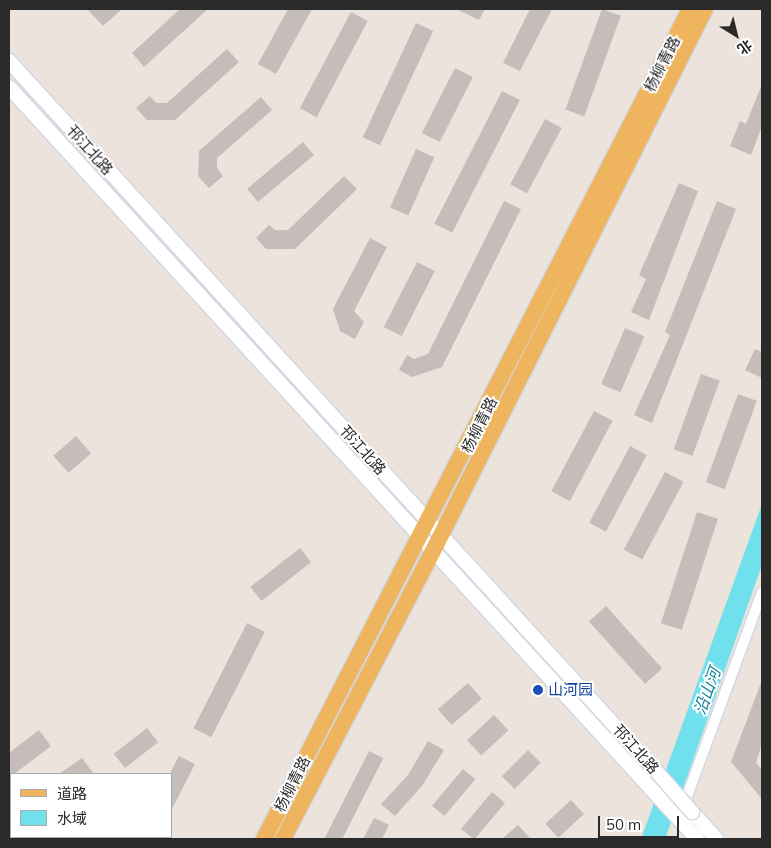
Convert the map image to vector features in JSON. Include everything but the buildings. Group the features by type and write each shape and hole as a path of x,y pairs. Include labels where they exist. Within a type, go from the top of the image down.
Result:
{"main road":[{"name":"杨柳青路","path":"264,839 429,523 690,9"},
{"name":"杨柳青路","path":"283,839 433,551 705,9"},
{"name":"邗江北路","path":"9,61 716,839"},
{"name":"邗江北路","path":"9,86 698,839"}],"street":[{"path":"683,822 762,593"}],"water":[{"name":"沿山河","path":"762,504 762,565 665,839 641,839"}],"place":[{"name":"山河园","path":"538,690"}]}
